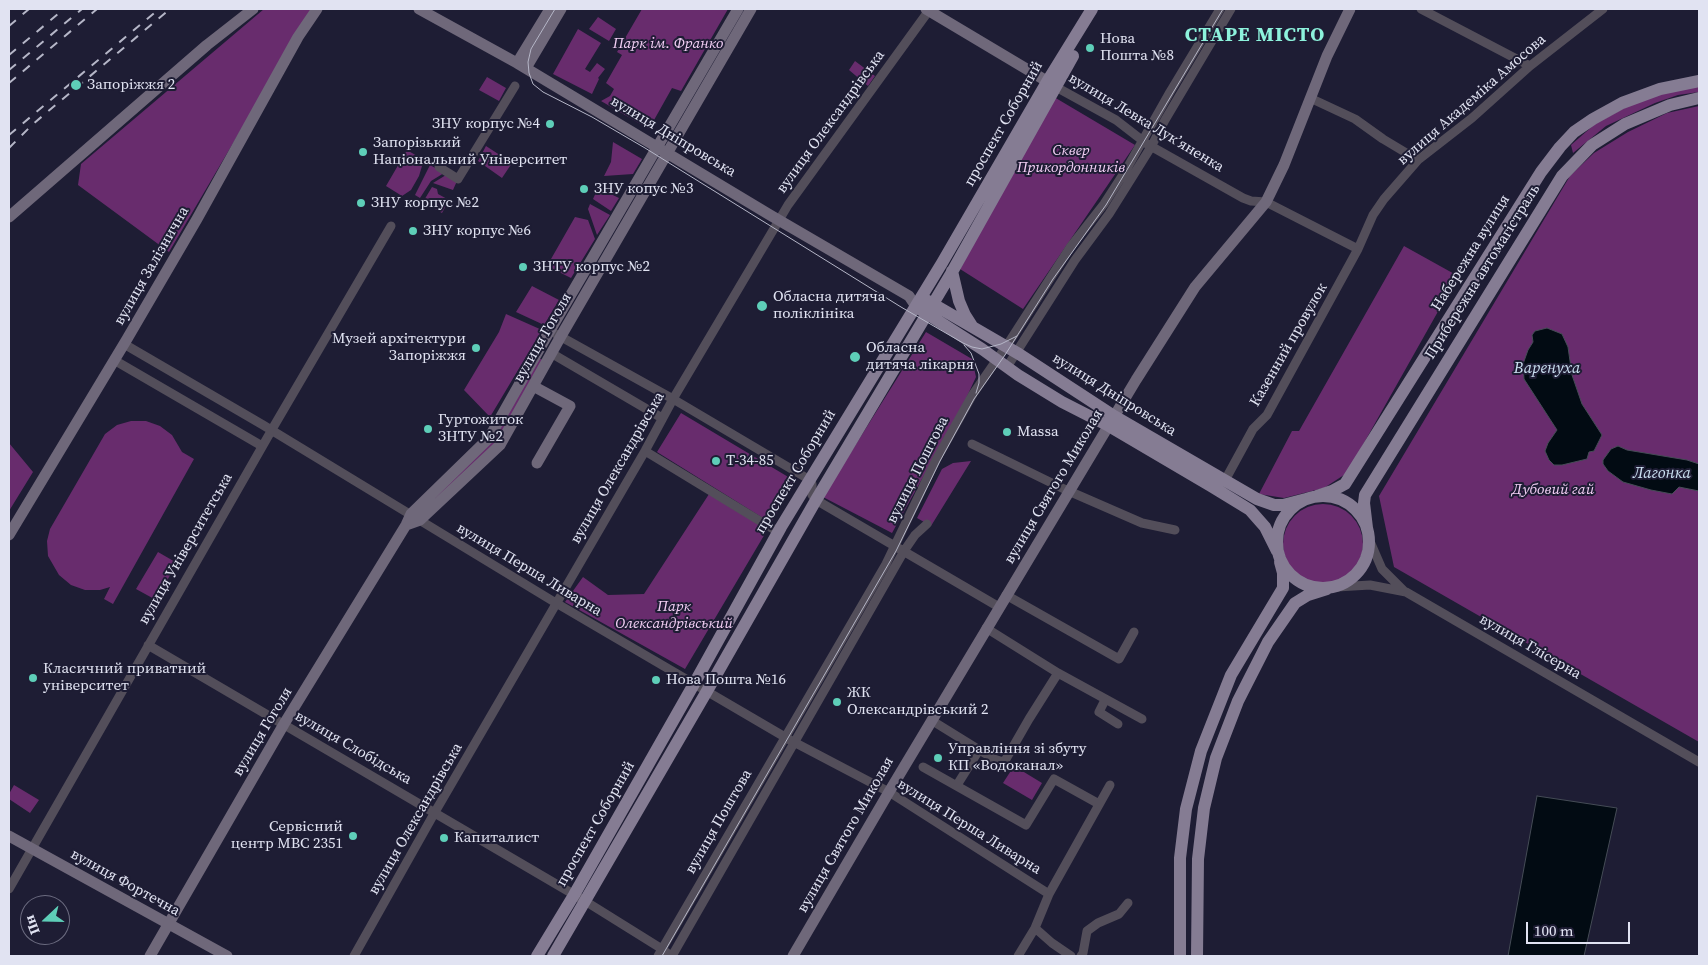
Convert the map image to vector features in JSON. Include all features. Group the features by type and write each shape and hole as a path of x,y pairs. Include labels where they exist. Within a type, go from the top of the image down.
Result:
{"main road":[{"name":"проспект Соборний","path":"537,956 579,898 707,692 816,500 952,271 1092,9"},
{"name":"проспект Соборний","path":"553,956 579,898 778,532 915,299 942,263 1099,9"},
{"name":"Набережна вулиця","path":"1312,498 1345,484 1541,172 1560,147 1574,132 1593,118 1622,103 1666,87 1699,81"},
{"name":"Прибережна автомагістраль","path":"1197,956 1198,859 1204,808 1216,758 1245,686 1268,642 1295,604 1308,595 1347,582 1361,568 1366,559 1368,534 1364,503 1365,495 1562,176 1592,145 1625,124 1670,105 1699,98"},
{"path":"952,271 955,287 965,316 975,330"},
{"name":"вулиця Дніпровська","path":"915,299 1002,363 1062,402 1112,421"},
{"name":"вулиця Дніпровська","path":"929,309 975,330 1010,350 1112,421 1222,485 1274,505 1283,505 1312,498"},
{"name":"вулиця Дніпровська","path":"1222,485 1258,518 1270,535 1279,556"},
{"path":"1180,956 1180,858 1186,809 1201,751 1219,701 1231,675 1283,588 1284,580 1276,540 1282,519 1297,504 1312,498 1328,496 1348,503 1356,510 1368,534"},
{"path":"1279,556 1286,572 1294,580 1310,587 1332,588"},
{"path":"1231,675 1231,686 1237,689 1245,686"},
{"path":"1219,701 1227,697 1232,700 1235,710"}],"street":[{"path":"9,217 207,45 253,9"},
{"name":"вулиця Залізнична","path":"9,535 124,344 197,219 298,37 317,9"},
{"name":"вулиця Дніпровська","path":"419,9 522,65 779,220 915,299"},
{"path":"522,65 550,9"},
{"path":"522,65 561,9"},
{"name":"вулиця Гоголя","path":"412,520 500,445 551,353 555,333 657,147 738,9"},
{"name":"вулиця Гоголя","path":"150,956 284,724 412,520 489,438 667,153 751,9"},
{"name":"вулиця Левка Лукʼяненка","path":"928,9 1051,84 1116,120 1151,147 1243,198 1250,201 1266,202 1358,249"},
{"name":"вулиця Олександрівська","path":"354,956 435,812 645,451 662,418 788,205 928,9"},
{"name":"вулиця Поштова","path":"660,953 886,564 936,460 973,394 1002,363 1072,246 1104,204 1143,141 1220,9"},
{"name":"вулиця Поштова","path":"1002,363 1110,214 1231,9"},
{"name":"вулиця Святого Миколая","path":"794,956 888,792 999,606 1195,287 1266,202 1284,164 1332,45 1350,9"},
{"path":"1422,9 1530,66"},
{"name":"вулиця Академіка Амосова","path":"1358,249 1373,214 1418,160 1472,118 1530,66 1603,9"},
{"path":"439,167 458,179 515,86"},
{"path":"1310,98 1355,118 1383,139 1418,160"},
{"name":"вулиця Університетська","path":"9,889 271,430 391,226"},
{"name":"Казенний провулок","path":"1222,485 1253,429 1267,415 1358,249"},
{"path":"555,333 673,399 810,480 812,495 816,500 999,606"},
{"name":"вулиця Перша Ливарна","path":"124,344 271,430 412,520 794,742 888,792 1049,894"},
{"path":"551,353 662,418"},
{"path":"114,360 262,446"},
{"path":"533,386 570,406 537,462"},
{"path":"972,444 1069,491 1142,523 1176,530"},
{"path":"645,451 778,532"},
{"name":"вулиця Поштова","path":"671,956 904,551 915,535 926,524"},
{"path":"1368,534 1382,570 1406,592"},
{"name":"вулиця Глісерна","path":"1332,588 1370,584 1406,592 1699,762"},
{"path":"1006,595 1119,659 1134,632"},
{"path":"986,628 1058,673 1142,720"},
{"name":"вулиця Слобідська","path":"148,645 435,812 579,898 660,953 671,956"},
{"path":"931,720 999,762 1006,759 1028,719 1058,673"},
{"path":"1106,700 1099,712 1118,724"},
{"path":"957,785 979,750"},
{"path":"923,767 1026,825 1054,779 1099,804"},
{"path":"1018,956 1035,928 1049,894 1110,785"},
{"name":"вулиця Фортечна","path":"9,836 228,956"},
{"path":"1081,956 1087,931 1119,914 1128,904"},
{"path":"1035,928 1071,956"}],"green space":[{"path":"264,9 312,9 169,252 78,185 81,164"},
{"name":"Парк ім. Франко","path":"642,9 728,9 681,91 672,88 649,129 601,101 610,96 614,89 606,83 622,55 617,52"},
{"path":"598,17 616,29 609,41 589,29"},
{"path":"578,29 601,43 585,69 590,72 597,63 605,69 598,78 592,94 553,74"},
{"path":"855,61 875,76 868,86 849,70"},
{"path":"487,77 506,88 499,101 479,90"},
{"path":"1699,84 1699,92 1678,95 1655,103 1606,126 1573,153 1571,145 1595,124 1641,99"},
{"name":"Сквер Прикордонників","path":"1054,97 1135,145 1023,309 960,269"},
{"name":"Дубовий гай","path":"1699,106 1699,742 1394,567 1379,496 1570,176 1594,153 1628,132 1667,113"},
{"path":"613,142 642,159 633,174 604,176 611,162"},
{"path":"486,146 512,163 502,178 478,161"},
{"path":"407,150 417,156 414,162 422,166 411,190 402,196 386,186"},
{"path":"430,165 444,173 431,181 420,198 415,195"},
{"path":"446,175 457,181 453,190 433,183"},
{"path":"432,187 437,189 438,194 449,200 442,213 423,202"},
{"path":"598,188 619,198 611,211 593,199"},
{"path":"590,204 610,215 597,235 588,209"},
{"path":"575,217 588,220 595,239 571,278 547,266"},
{"path":"1404,246 1458,276 1347,473 1324,488 1284,498 1259,494 1292,431 1299,431"},
{"path":"532,286 559,300 544,325 516,312"},
{"path":"506,314 542,330 490,417 464,390 499,332"},
{"path":"926,332 972,359 976,377 963,405 892,533 823,497"},
{"path":"538,358 543,360 496,442 430,506 426,503 492,440"},
{"path":"681,413 795,481 771,523 657,452"},
{"path":"131,421 146,421 160,426 172,435 182,452 194,459 113,604 104,599 110,587 100,590 85,590 71,585 59,575 48,556 47,541 50,529 105,434 117,425"},
{"path":"9,443 33,472 9,511"},
{"path":"971,461 931,526 917,518 942,469 953,463"},
{"name":"Парк Олександрівський","path":"711,491 769,527 685,669 565,602 583,577 608,595 644,594"},
{"path":"1315,504 1331,504 1352,515 1363,536 1363,552 1352,573 1331,584 1315,584 1301,578 1289,566 1283,552 1283,536 1289,522 1301,510"},
{"path":"158,552 177,563 156,600 136,589"},
{"path":"1014,766 1042,783 1032,800 1003,783"},
{"path":"14,785 39,800 30,813 9,799 9,794"}],"water":[{"name":"Варенуха","path":"1547,328 1562,334 1568,347 1572,375 1582,404 1602,435 1594,451 1589,452 1587,459 1562,465 1554,465 1549,460 1545,451 1557,430 1524,379 1523,364 1533,342 1532,335 1535,331"},
{"name":"Лагонка","path":"1618,446 1627,450 1687,460 1699,464 1699,491 1679,487 1672,494 1623,482 1608,471 1603,464 1603,460 1611,449"},
{"path":"1537,796 1617,808 1584,956 1508,956"}],"tram line":[{"path":"555,9 531,49 528,62 533,84 543,92 592,117 645,148 901,307 963,343 982,349 1001,344 1017,336"},
{"path":"662,956 896,551 940,461 974,399 1005,355 1053,279 1106,205 1223,9"},
{"path":"964,345 971,353 979,374 976,393"}],"railway":[{"path":"9,26 29,9"},
{"path":"9,55 64,9"},
{"path":"9,70 82,9"},
{"path":"9,83 97,9"},
{"path":"9,135 159,9"},
{"path":"9,148 33,124 170,9"}],"place":[{"name":"Нова Пошта №8","path":"1090,48"},
{"name":"Запоріжжя 2","path":"76,85"},
{"name":"ЗНУ корпус №4","path":"550,124"},
{"name":"Запорізький Національний Університет","path":"363,152"},
{"name":"ЗНУ копус №3","path":"584,189"},
{"name":"ЗНУ корпус №2","path":"361,203"},
{"name":"ЗНУ корпус №6","path":"413,231"},
{"name":"ЗНТУ корпус №2","path":"523,267"},
{"name":"Обласна дитяча поліклініка","path":"762,306"},
{"name":"Музей архітектури Запоріжжя","path":"476,348"},
{"name":"Обласна дитяча лікарня","path":"855,357"},
{"name":"Гуртожиток ЗНТУ №2","path":"428,429"},
{"name":"Massa","path":"1007,432"},
{"name":"Т-34-85","path":"716,461"},
{"name":"Класичний приватний університет","path":"33,678"},
{"name":"Нова Пошта №16","path":"656,680"},
{"name":"ЖК Олександрівський 2","path":"837,702"},
{"name":"Управлiння зi збуту КП «Водоканал»","path":"938,758"},
{"name":"Сервісний центр МВС 2351","path":"353,836"},
{"name":"Капиталист","path":"444,838"}],"district":[{"name":"СТАРЕ МІСТО","path":"1255,36"}]}
